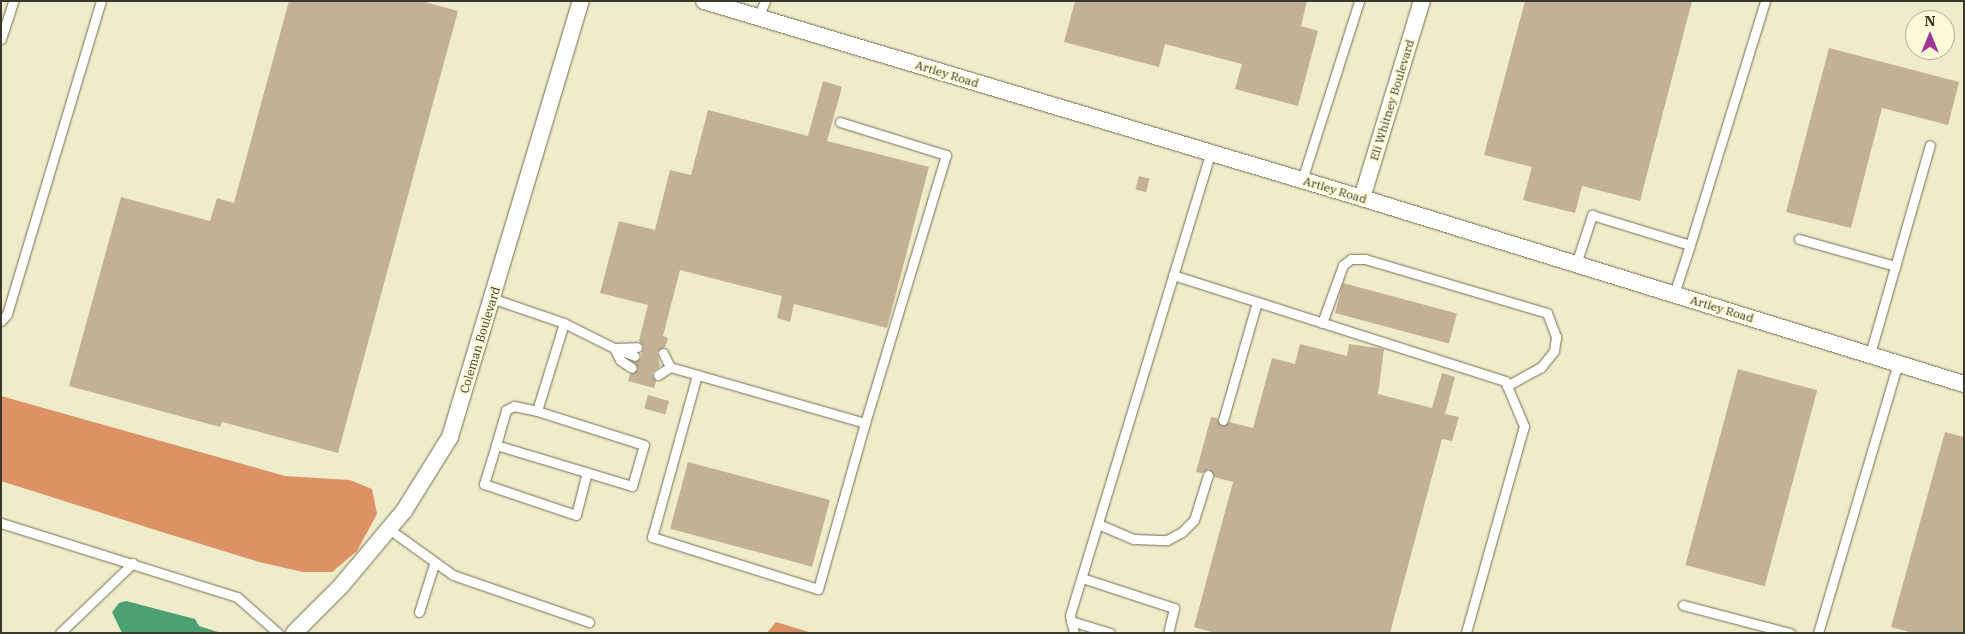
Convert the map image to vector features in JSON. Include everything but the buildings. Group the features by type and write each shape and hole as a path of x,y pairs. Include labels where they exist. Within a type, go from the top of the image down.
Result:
{"street":[{"name":"Coleman Boulevard","path":"294,633 341,586 389,529 428,475 450,437 494,299 581,1"},
{"name":"Artley Road","path":"704,1 1362,198 1964,384"},
{"name":"Eli Whitney Boulevard","path":"1362,198 1422,1"}],"lane":[{"path":"1,39 13,1"},
{"path":"1,321 7,314 101,1"},
{"path":"758,17 764,1"},
{"path":"1302,180 1359,1"},
{"path":"1674,294 1765,1"},
{"path":"697,375 652,537 818,589 946,154 840,122"},
{"path":"1870,354 1930,145"},
{"path":"1074,633 1071,621 1082,578 1210,153"},
{"path":"1576,264 1592,215 1690,245"},
{"path":"1799,239 1895,266"},
{"path":"1322,323 1343,265 1351,259 1365,259 1547,313 1556,337 1554,352 1540,367 1507,386"},
{"path":"1173,275 1505,381 1524,426 1466,633"},
{"path":"494,299 564,323 614,348 635,356"},
{"path":"1223,420 1257,302"},
{"path":"537,412 564,323"},
{"path":"614,348 637,347"},
{"path":"614,348 620,360 632,368"},
{"path":"658,374 665,365 663,353"},
{"path":"1818,633 1898,363"},
{"path":"665,365 866,423"},
{"path":"496,445 587,472 632,486 644,445 514,406 506,410 484,484 576,515 587,472"},
{"path":"1098,524 1134,539 1166,540 1182,532 1194,520 1208,475"},
{"path":"1,523 237,597 278,633"},
{"path":"389,529 434,564 453,575 589,622"},
{"path":"60,633 133,563"},
{"path":"419,612 434,564"},
{"path":"1082,578 1174,608 1168,633"},
{"path":"1683,604 1790,633"},
{"path":"1071,621 1110,633"}],"shaded area":[{"path":"1,396 285,476 350,480 372,489 377,514 357,551 332,572 303,572 259,562 165,533 1,481"},
{"path":"126,601 195,619 199,626 221,633 122,633 112,612 119,603"},
{"path":"776,622 812,633 767,633"}]}
